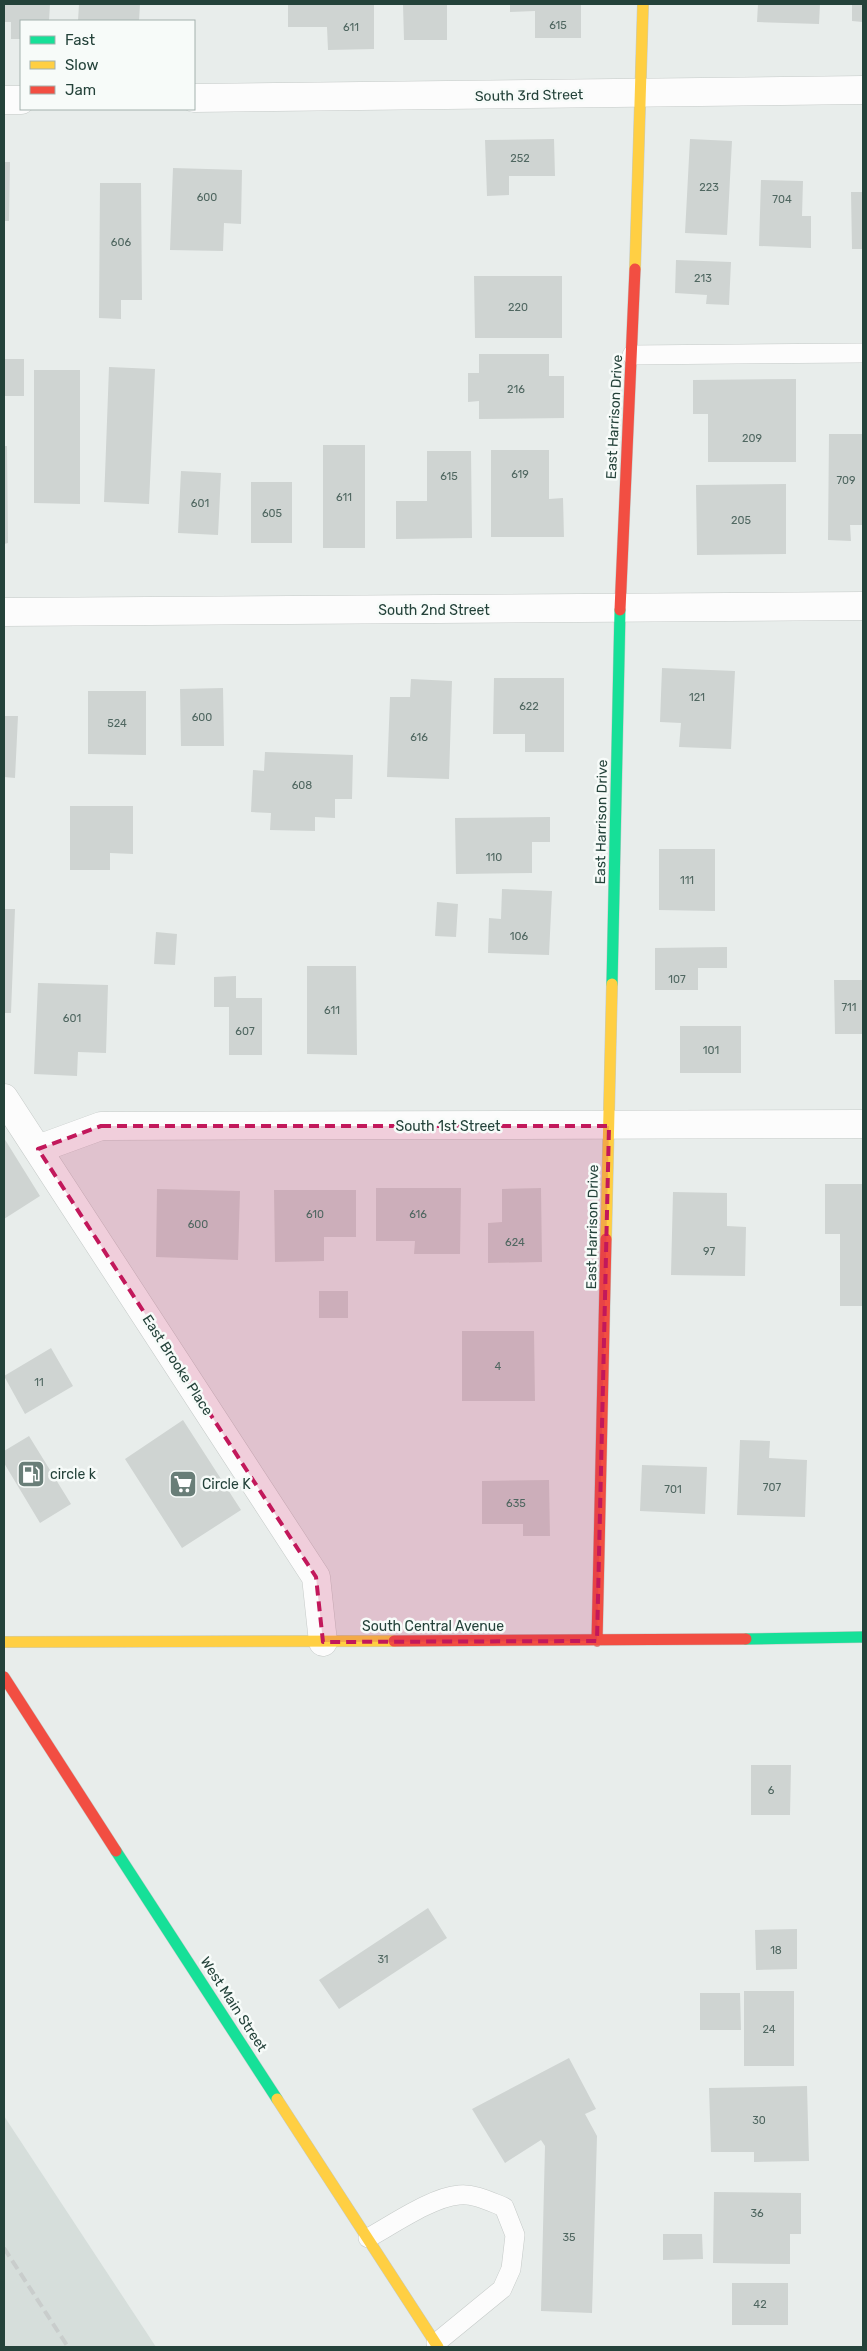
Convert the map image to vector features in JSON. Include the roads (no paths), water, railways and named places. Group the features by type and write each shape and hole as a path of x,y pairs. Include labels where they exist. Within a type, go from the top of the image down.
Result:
{"street":[{"name":"East Harrison Drive","path":"597,1641 620,609 632,355 643,4"},
{"name":"South 3rd Street","path":"195,98 863,90"},
{"path":"4,100 20,100"},
{"name":"South 2nd Street","path":"4,612 863,606"},
{"name":"East Brooke Place","path":"4,1098 316,1577 323,1642"},
{"name":"South 1st Street","path":"38,1150 101,1126 863,1124"},
{"name":"South Central Avenue","path":"4,1642 597,1641 863,1637"},
{"name":"West Main Street","path":"4,1677 437,2345"}],"lane":[{"path":"632,355 863,352"},
{"path":"368,2238 440,2199 460,2194 486,2200 504,2207 515,2235 511,2269 502,2289 437,2345"}],"railway":[{"path":"4,2248 68,2347"}],"place":[{"name":"circle k","path":"31,1474"},
{"name":"Circle K","path":"183,1484"}]}
